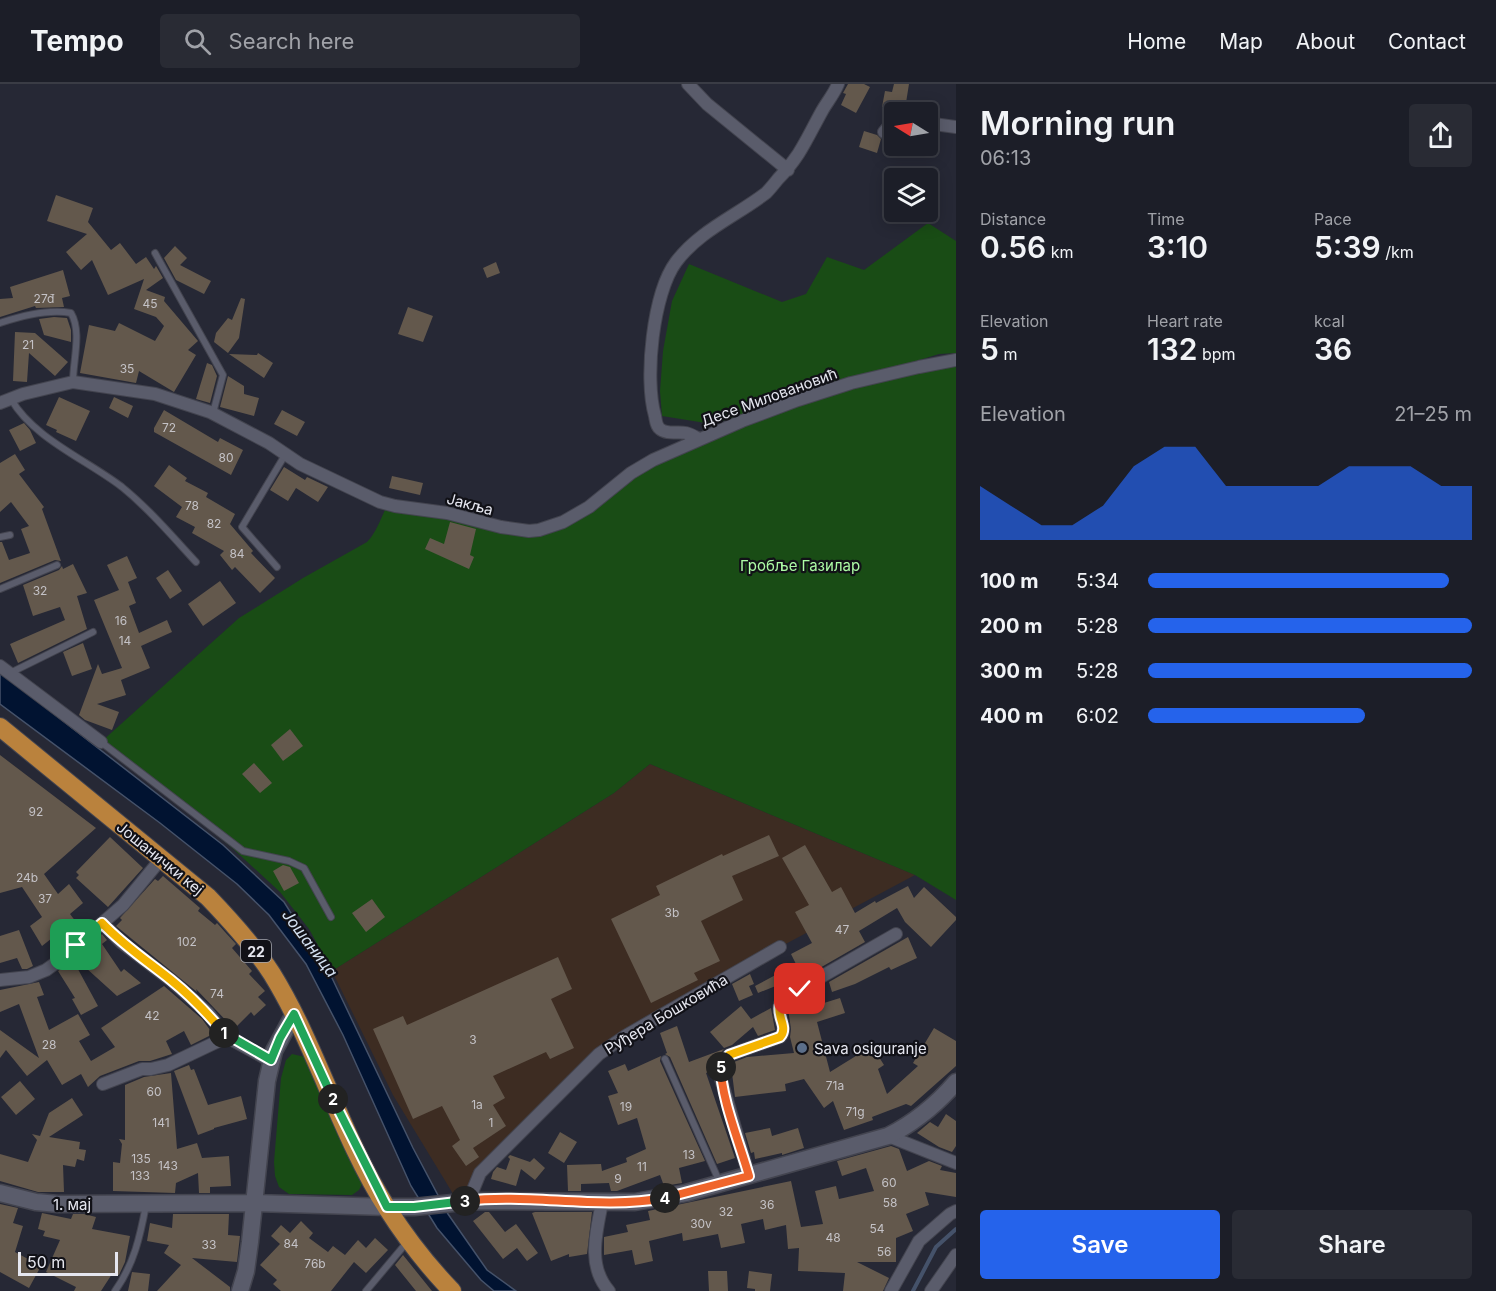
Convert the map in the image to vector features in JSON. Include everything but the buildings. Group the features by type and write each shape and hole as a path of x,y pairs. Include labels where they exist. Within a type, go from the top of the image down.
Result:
{"main road":[{"name":"Јошанички кеј","path":"0,727 208,897 258,954 294,1014 368,1172 387,1207"},
{"name":"22","path":"387,1207 409,1240 452,1291"}],"street":[{"path":"688,84 707,104 788,170"},
{"name":"Десе Миловановић","path":"838,84 800,154 788,170 767,192 699,237 674,264 664,284 651,351 650,381 657,425 666,432 686,433 699,439 831,389 892,373 956,360"},
{"path":"938,125 956,127"},
{"name":"Јакља","path":"5,401 73,382 155,394 213,414 244,429 300,464 388,504 447,513 501,527 529,531 563,522 589,507 640,467 699,439"},
{"path":"5,670 101,742"},
{"path":"0,980 29,977 46,970 60,960 123,905 161,859"},
{"path":"102,923 122,943 199,1005 227,1036 271,1060"},
{"path":"749,1176 720,1077 724,1059 729,1055 780,1037 784,1026 779,1015 780,1004 800,989 896,934"},
{"name":"Руђера Бошковића","path":"465,1201 473,1190 480,1173 598,1054 780,947"},
{"path":"240,1291 246,1271 264,1102 271,1060 294,1014"},
{"path":"103,1084 142,1069 152,1070 168,1065 227,1036"},
{"path":"465,1201 522,1200 602,1203 646,1201 720,1184 888,1136 929,1109 956,1083"},
{"path":"888,1136 956,1163"},
{"name":"1. мај","path":"0,1192 47,1204 255,1203 414,1207 465,1201"},
{"path":"602,1203 594,1254 599,1275 609,1291"},
{"path":"891,1291 919,1241 956,1211"},
{"path":"932,1291 956,1256"}],"lane":[{"path":"155,253 223,375 213,414"},
{"path":"0,323 52,312 71,313 76,331 73,382"},
{"path":"5,401 38,430 121,487 150,512 196,562"},
{"path":"277,567 242,526 286,454"},
{"path":"0,537 10,535"},
{"path":"0,590 57,565"},
{"path":"5,670 93,632"},
{"path":"101,742 243,852 289,861 304,868 331,917"},
{"path":"666,1059 720,1184"},
{"path":"115,1291 128,1270 136,1250 146,1204"},
{"path":"366,1291 409,1240"}],"shaded area":[{"path":"650,764 915,875 780,947 599,1054 473,1190 458,1202 393,1095 332,971 614,793"}],"green space":[{"path":"928,223 956,241 956,353 939,354 712,424 662,416 660,391 663,351 672,301 689,264 782,302 806,294 827,257 864,270"},
{"name":"Гробље Газилар","path":"956,360 956,900 915,875 650,764 614,793 332,971 309,929 280,892 230,846 101,742 239,618 367,542 388,504 501,527 563,522 622,480 798,400"},
{"path":"292,1054 305,1057 362,1184 359,1190 352,1195 289,1194 279,1187 274,1162 281,1078 286,1060"}],"water":[{"path":"0,672 223,845 284,902 332,978 413,1148 448,1214 487,1270 516,1291 494,1291 481,1280 437,1228 411,1186 343,1035 306,964 269,915 237,884 160,823 0,704"}],"waterway":[{"path":"913,1291 936,1247 956,1229"}],"place":[{"name":"Sava osiguranje","path":"802,1048"}],"route":[{"path":"76,945 102,923 122,943 172,981 207,1013 227,1036 271,1060 294,1014 368,1172 387,1207 414,1207 472,1200 635,1203 686,1193 749,1176 720,1077 721,1066 729,1055 780,1037 784,1026 779,1015 780,1004 800,989"}],"water label":[{"name":"Јошаница","path":"310,943"}]}
